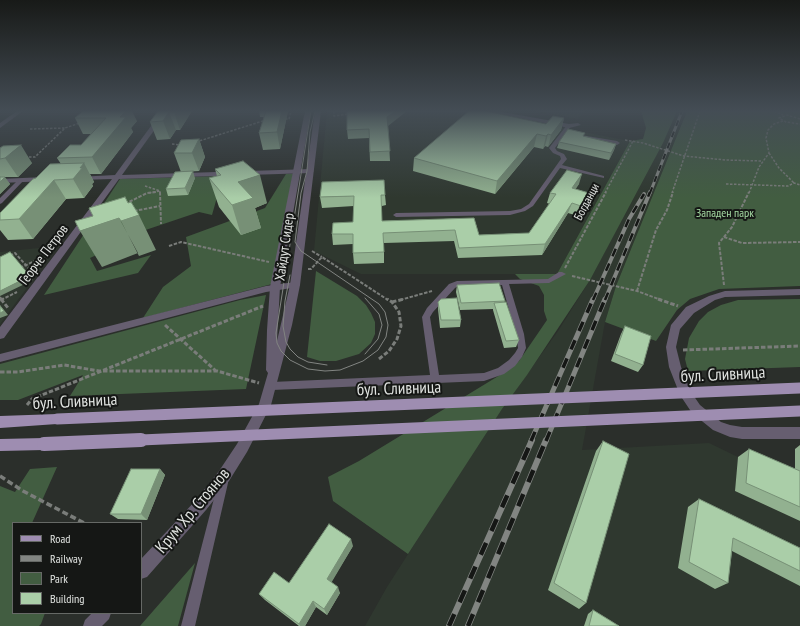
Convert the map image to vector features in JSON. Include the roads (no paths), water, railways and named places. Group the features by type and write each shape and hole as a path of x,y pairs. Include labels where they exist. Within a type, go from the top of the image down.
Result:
{"main road":[{"name":"бул. Сливница","path":"0,422 800,388"},
{"path":"0,446 800,411"}],"street":[{"name":"Георче Петров","path":"0,335 144,140"},
{"name":"Хайдут Сидер","path":"272,386 272,330 275,287 302,140"},
{"name":"Хайдут Сидер","path":"242,448 266,405 287,325 295,285 314,140"},
{"path":"73,178 310,171"},
{"path":"0,181 51,179"},
{"path":"0,358 275,287 295,285"},
{"path":"800,292 725,294 712,298 690,310 675,328 671,347 675,367 686,395 696,409 717,426 730,431 742,433 800,433"},
{"name":"Крум Хр. Стоянов","path":"142,570 201,505 224,476 242,448"},
{"path":"91,626 102,614"}],"lane":[{"path":"396,215 510,213 523,210 531,205 564,159 564,156 555,152 552,148 558,140"},
{"path":"600,140 617,144"},
{"path":"559,166 602,177"},
{"path":"0,202 21,180"},
{"path":"435,379 426,317 452,286 457,284 549,281 562,274"},
{"path":"272,386 484,377 501,371 512,363 519,355 522,348 520,334 505,282"},
{"path":"188,626 224,476"}],"tram line":[{"path":"306,140 276,333 277,343 281,351 290,360 308,369 325,371 340,370 363,361 378,350 386,337 388,325 385,312 379,304 301,251 295,242 301,193 307,171 309,140"},
{"path":"290,275 285,301 283,326 286,342 290,349 298,357 308,362 327,365"},
{"path":"365,298 379,314 382,325 378,339 365,354"}],"railway":[{"path":"650,193 671,140"},
{"path":"605,300 650,192"},
{"path":"593,300 629,219 644,194"},
{"path":"531,441 593,299"},
{"path":"546,441 605,299"},
{"path":"449,626 532,440"},
{"path":"468,626 546,440"}],"park label":[{"name":"Западен парк","path":"725,214"}]}
